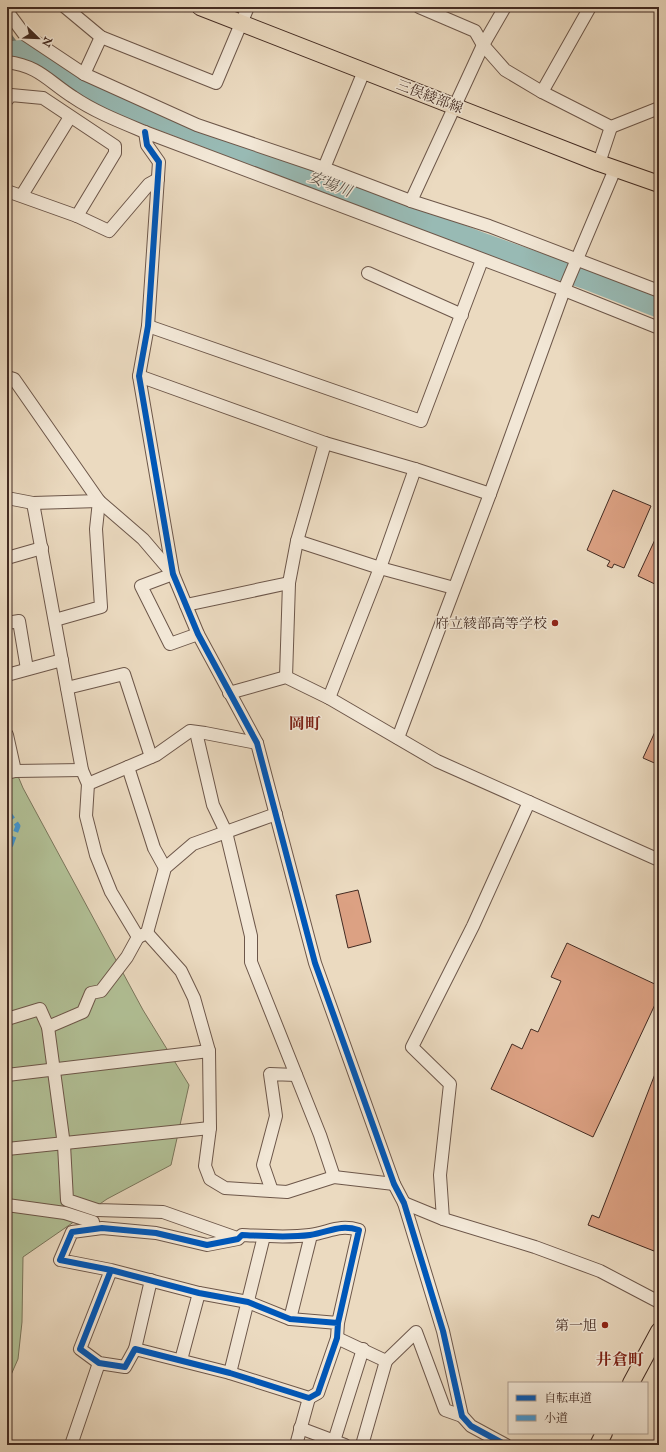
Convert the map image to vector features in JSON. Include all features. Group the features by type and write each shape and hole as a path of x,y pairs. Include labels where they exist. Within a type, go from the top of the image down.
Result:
{"main road":[{"name":"三俣綾部線","path":"200,7 454,105 599,163 659,184"},
{"path":"632,1382 659,1331"},
{"path":"598,1445 604,1434"}],"street":[{"path":"65,7 101,37 216,83 248,7"},
{"path":"419,7 475,31 483,45 505,70 542,92 611,127 659,108"},
{"path":"411,201 483,45 505,7"},
{"path":"542,92 590,7"},
{"path":"7,10 24,34 50,53 84,74 197,126 324,168 411,201 489,226 659,291"},
{"path":"84,74 101,37"},
{"path":"38,71 50,53"},
{"path":"7,62 23,64 38,71 73,97 105,115 145,132 482,260 566,288 659,328"},
{"path":"324,168 364,71"},
{"path":"7,100 11,95 43,98 115,146 115,153 77,216"},
{"path":"22,195 70,117"},
{"path":"599,163 611,127"},
{"path":"145,132 148,144 159,162 148,326 139,376 173,574 198,634 257,743 315,963 394,1184 404,1203 443,1330 462,1416"},
{"path":"398,738 566,288 615,169"},
{"path":"7,191 22,195 77,216 109,231 149,184 158,179"},
{"path":"148,326 421,421 482,260"},
{"path":"368,273 462,315"},
{"path":"139,376 325,442 416,469 490,494"},
{"path":"7,377 14,379 99,501 143,539 173,574"},
{"path":"286,677 289,583 297,541 325,442"},
{"path":"329,698 380,568 416,469"},
{"path":"7,498 33,503 99,501"},
{"path":"55,620 101,607 96,529 99,501"},
{"path":"33,503 82,770 88,784 86,816 96,855 111,892 142,935 181,971 194,998 209,1052 210,1128 205,1166 210,1179 225,1188 287,1192 334,1177 394,1184"},
{"path":"297,541 380,568 454,588"},
{"path":"7,558 42,548"},
{"path":"173,574 141,586 170,644 198,634"},
{"path":"186,605 289,583"},
{"path":"7,623 19,621 27,669"},
{"path":"7,675 62,660"},
{"path":"67,688 124,674 151,757"},
{"path":"229,693 286,677 329,698 437,761 659,860"},
{"path":"88,784 151,757 190,731 257,743"},
{"path":"196,732 213,805 226,832 251,936 251,962 320,1135 334,1177"},
{"path":"7,735 11,772 82,770"},
{"path":"128,767 154,848 165,868"},
{"path":"443,1219 440,1175 450,1084 412,1047 473,926 529,802"},
{"path":"48,1027 83,1012 91,993 101,991 127,957 142,935 165,868 193,844 276,814"},
{"path":"7,1019 40,1009 48,1027 64,1145 67,1200 97,1210 163,1212 238,1239"},
{"path":"7,1076 209,1052"},
{"path":"272,1191 263,1165 276,1116 270,1074 296,1075"},
{"path":"7,1149 64,1145 210,1128"},
{"path":"404,1203 443,1219 535,1247 600,1271 659,1302"},
{"path":"7,1204 65,1213 93,1222 94,1229"},
{"path":"296,1445 309,1398 318,1393 337,1338 338,1323 359,1230 346,1226 311,1235 276,1238 242,1235 238,1239 207,1245 156,1233 94,1229 72,1232 60,1260 111,1270 198,1293 248,1302 290,1319 338,1323"},
{"path":"290,1319 311,1235"},
{"path":"230,1373 264,1236"},
{"path":"111,1270 80,1349 99,1363 125,1367 135,1350 151,1280"},
{"path":"181,1360 198,1293"},
{"path":"362,1445 386,1361 416,1332 445,1410 462,1416 471,1426 506,1445"},
{"path":"337,1338 386,1361"},
{"path":"300,1428 339,1443 363,1349"},
{"path":"135,1350 230,1373 309,1398"},
{"path":"72,1445 99,1363"}],"green space":[{"path":"7,750 23,788 143,1010 189,1085 171,1165 107,1199 23,1257 22,1322 18,1359 7,1384"}],"building":[{"path":"613,490 651,506 624,568 614,564 612,568 607,566 610,561 587,550"},
{"path":"659,531 659,586 638,576"},
{"path":"659,723 659,765 643,758"},
{"path":"358,890 371,942 348,948 336,895"},
{"path":"567,943 659,986 659,996 593,1137 491,1089 512,1044 522,1049 531,1029 538,1032 561,981 551,977"},
{"path":"655,1074 659,1076 659,1239 654,1251 588,1225 592,1215 599,1218"}],"waterway":[{"path":"7,31 21,50"},
{"name":"安場川","path":"7,52 21,50 97,96 659,308"},
{"path":"657,1445 659,1440"}],"marked path":[{"path":"7,811 18,826 7,855"}],"cycle path":[{"path":"145,132 147,145 159,162 148,326 139,376 173,574 198,634 257,743 315,963 394,1184 404,1203 443,1331 462,1416 471,1426 506,1445"},
{"path":"111,1270 80,1349 99,1363 125,1367 135,1349 230,1373 309,1398 318,1393 337,1338 338,1323 359,1230 352,1228 340,1228 310,1235 242,1235 238,1239 207,1245 156,1233 102,1228 72,1232 60,1260 111,1270 199,1293 248,1302 290,1319 338,1323"}],"place":[{"name":"府立綾部高等学校","path":"555,623"},
{"name":"第一旭","path":"605,1325"}],"district":[{"name":"岡町","path":"305,723"},
{"name":"井倉町","path":"620,1359"}]}
